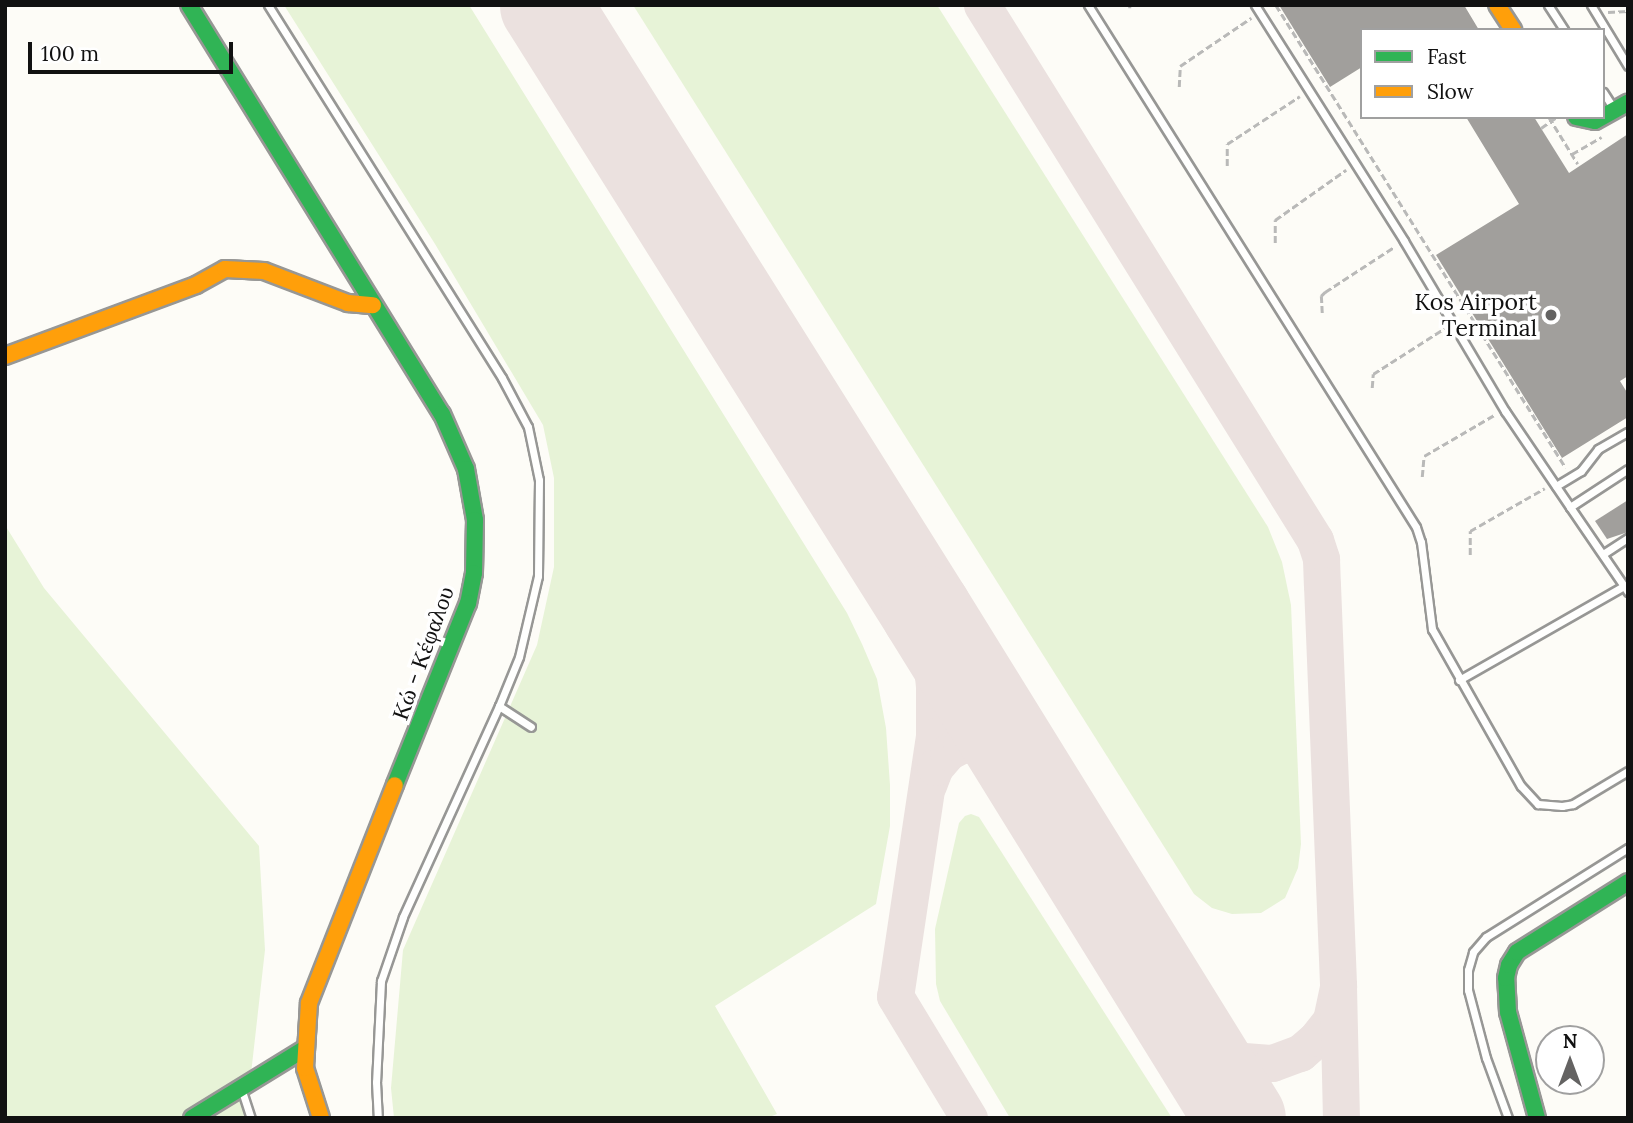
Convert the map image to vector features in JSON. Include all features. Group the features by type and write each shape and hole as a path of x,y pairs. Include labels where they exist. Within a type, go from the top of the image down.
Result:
{"main road":[{"name":"Κώ - Κέφαλου","path":"189,5 442,414 457,444 472,495 476,544 474,573 456,638 309,1003 304,1049 308,1083 321,1118"},
{"path":"1497,5 1512,28"},
{"path":"1605,116 1621,107"},
{"path":"5,356 196,285 225,269 264,271 348,303 373,305"},
{"path":"1537,1118 1508,1012 1506,978 1509,965 1517,952 1628,882"},
{"path":"192,1118 304,1049"}],"lane":[{"path":"268,5 502,378 528,428 539,480 538,576 519,656 391,945 381,981 376,1082 378,1118"},
{"path":"1088,5 1416,527 1422,542 1432,629 1521,786 1538,804 1551,807 1573,804 1628,771"},
{"path":"1255,5 1404,241 1505,411 1626,589 1459,680"},
{"path":"1548,5 1563,28"},
{"path":"1591,5 1605,28"},
{"path":"1605,28 1628,66"},
{"path":"1605,94 1621,107"},
{"path":"1555,484 1581,471 1598,449 1628,432"},
{"path":"1570,506 1628,469"},
{"path":"1603,554 1628,538"},
{"path":"499,706 531,727"},
{"path":"1508,1118 1486,1058 1468,990 1468,970 1473,952 1486,937 1628,848"},
{"path":"241,1088 251,1118"}],"path":[{"path":"1276,5 1571,477"},
{"path":"1605,13 1628,11"},
{"path":"1179,87 1180,66 1260,13"},
{"path":"1227,166 1227,144 1323,81"},
{"path":"1541,128 1550,119 1578,164"},
{"path":"1572,155 1605,135"},
{"path":"1275,243 1275,220 1369,154"},
{"path":"1322,313 1321,296 1325,292 1417,231"},
{"path":"1373,388 1373,374 1468,312"},
{"path":"1422,477 1424,456 1505,411 1525,404"},
{"path":"1470,555 1471,531 1555,484"}],"green space":[{"path":"284,5 469,5 847,613 862,644 877,679 886,728 890,785 890,826 876,904 715,1006 777,1114 767,1118 394,1118 391,1088 403,950 537,645 554,567 554,478 543,425 435,244"},
{"path":"633,5 937,5 1268,527 1282,562 1291,605 1301,844 1298,868 1285,898 1261,913 1232,914 1212,908 1194,894"},
{"path":"5,525 44,588 259,846 265,950 246,1118 5,1118"},
{"path":"971,814 979,817 1172,1118 1010,1118 940,1001 936,984 935,929 959,823"}],"building":[{"path":"1279,5 1464,5 1478,28 1360,28 1360,68 1330,87"},
{"name":"Kos Airport Terminal","path":"1467,119 1535,119 1569,173 1628,134 1628,376 1620,381 1628,394 1628,417 1562,458 1436,255 1519,204"},
{"path":"1628,500 1628,532 1607,539 1595,521"}],"taxiway":[{"path":"982,5 1315,540 1321,559 1338,987"},
{"path":"926,611 934,686 934,736 895,996 969,1118"},
{"path":"928,785 935,767 948,752 961,745 983,743 1003,747 1022,765"},
{"path":"1179,1021 1203,1045 1231,1060 1272,1063 1300,1053 1317,1038 1331,1020 1338,987 1341,1118"}],"runway":[{"path":"545,5 926,611 1240,1118"}],"traffic: fast":[{"path":"189,5 442,414 466,469 475,520 474,573 468,603 395,785"},
{"path":"1605,116 1628,103"},
{"path":"1586,119 1599,119"},
{"path":"1537,1118 1508,1012 1506,978 1509,965 1517,952 1628,882"},
{"path":"192,1118 304,1049"}],"traffic: slow":[{"path":"1497,5 1512,28"},
{"path":"5,356 196,285 225,269 264,271 348,303 373,305"},
{"path":"321,1118 305,1068 309,1003 395,785"}],"place":[{"name":"Kos Airport Terminal","path":"1551,315"}]}
